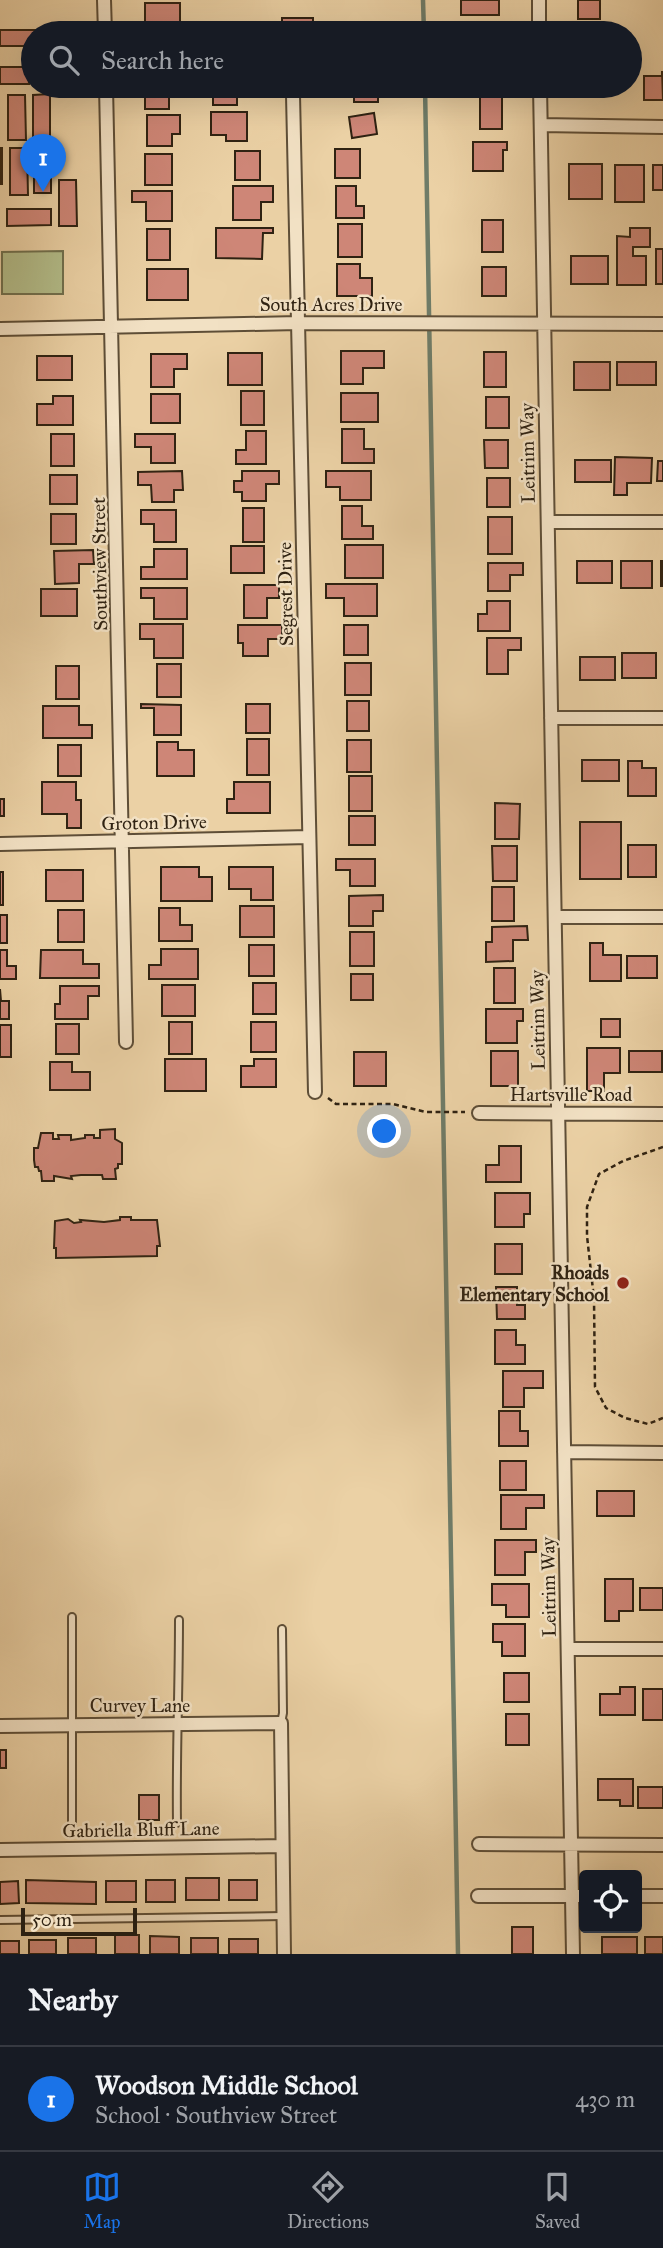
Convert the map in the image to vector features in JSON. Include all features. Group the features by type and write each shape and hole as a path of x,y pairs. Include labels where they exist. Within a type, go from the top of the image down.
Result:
{"street":[{"path":"104,0 105,21"},
{"path":"539,0 539,21"},
{"name":"Southview Street","path":"106,98 124,842 126,1042"},
{"name":"Segrest Drive","path":"293,98 315,1092"},
{"name":"Leitrim Way","path":"540,98 572,1844 578,1896 573,1954"},
{"path":"541,125 663,127"},
{"name":"South Acres Drive","path":"0,328 298,323 663,324"},
{"path":"548,522 663,522"},
{"path":"551,718 663,718"},
{"name":"Groton Drive","path":"0,845 309,838"},
{"path":"555,917 663,917"},
{"name":"Hartsville Road","path":"479,1113 663,1114"},
{"path":"564,1452 663,1453"},
{"path":"568,1649 663,1649"},
{"path":"281,1723 284,1954"},
{"name":"Curvey Lane","path":"0,1726 281,1723"},
{"path":"479,1844 663,1845"},
{"name":"Gabriella Bluff Lane","path":"0,1850 282,1846"},
{"path":"478,1896 578,1896"},
{"path":"642,1896 663,1896"}],"lane":[{"path":"72,1618 72,1829"},
{"path":"177,1823 179,1620"},
{"path":"281,1723 284,1713 282,1629"},
{"path":"0,1920 284,1916"}],"path":[{"path":"315,1092 324,1092 330,1102 337,1104 393,1104 426,1112 460,1111"},
{"path":"663,1147 622,1161 599,1174 587,1208 587,1236 594,1299 595,1387 606,1408 625,1418 648,1423 663,1418"}],"green space":[{"path":"63,251 63,294 2,294 2,252"}],"building":[{"path":"461,0 499,0 499,15 461,15"},
{"path":"578,0 600,0 600,19 578,19"},
{"path":"145,3 180,3 180,21 145,21"},
{"path":"282,18 313,18 313,21 282,21"},
{"path":"0,30 21,30 21,46 0,46"},
{"path":"0,67 21,67 21,84 0,84"},
{"path":"662,71 663,100 644,100 644,76 662,76"},
{"path":"8,95 21,95 21,98 25,98 26,140 8,140"},
{"path":"33,98 50,98 50,140 33,140"},
{"path":"145,98 169,98 169,109 145,109"},
{"path":"213,98 237,98 237,105 213,105"},
{"path":"354,98 378,98 378,102 354,102"},
{"path":"480,98 502,98 502,129 480,129"},
{"path":"211,112 247,112 247,141 226,141 226,135 211,135"},
{"path":"374,113 377,134 352,138 349,117"},
{"path":"147,115 180,115 180,134 172,134 172,146 147,146"},
{"path":"473,142 507,142 507,150 503,150 503,171 473,171"},
{"path":"34,147 51,147 51,193 34,193"},
{"path":"2,148 2,184 0,184"},
{"path":"10,148 27,148 28,195 10,195"},
{"path":"335,149 360,149 360,178 335,178"},
{"path":"235,151 260,151 260,180 235,180"},
{"path":"145,154 172,154 172,185 145,185"},
{"path":"569,164 602,164 602,199 569,199"},
{"path":"615,165 644,165 644,202 615,202"},
{"path":"653,165 663,165 663,190 653,190"},
{"path":"59,180 76,180 77,226 59,226"},
{"path":"233,186 273,186 273,202 261,202 261,220 233,220"},
{"path":"336,186 356,186 356,206 364,206 364,218 336,218"},
{"path":"132,191 172,191 172,221 146,221 146,202 132,202"},
{"path":"7,209 51,209 51,225 7,226"},
{"path":"482,220 503,220 503,252 482,252"},
{"path":"338,224 362,224 362,257 338,257"},
{"path":"216,228 273,228 273,233 263,233 262,259 216,258"},
{"path":"630,228 650,228 650,247 633,247 633,256 646,256 646,285 617,285 617,236 630,237"},
{"path":"147,229 170,229 170,260 147,260"},
{"path":"656,249 663,249 663,284 656,284"},
{"path":"571,256 608,256 608,284 571,284"},
{"path":"337,264 360,264 360,278 372,278 372,296 337,296"},
{"path":"482,267 506,267 506,296 482,296"},
{"path":"147,269 188,269 188,300 147,300"},
{"path":"341,351 384,351 384,368 363,368 363,384 341,384"},
{"path":"484,352 506,352 506,387 484,387"},
{"path":"228,353 262,353 262,385 228,385"},
{"path":"151,354 187,354 187,369 174,369 174,387 151,387"},
{"path":"37,356 72,356 72,380 37,380"},
{"path":"574,362 610,362 610,390 574,390"},
{"path":"617,362 656,362 656,385 617,385"},
{"path":"241,391 264,391 264,425 241,425"},
{"path":"341,393 378,393 378,422 341,422"},
{"path":"151,394 180,394 180,423 151,423"},
{"path":"53,396 73,396 73,425 37,425 37,404 53,404"},
{"path":"486,397 509,397 509,428 486,428"},
{"path":"342,429 364,429 364,449 374,449 374,463 342,463"},
{"path":"246,431 266,431 266,464 236,464 236,450 246,450"},
{"path":"51,434 74,434 74,466 51,466"},
{"path":"135,434 175,434 175,463 151,463 151,447 135,447"},
{"path":"484,440 508,440 508,468 485,468"},
{"path":"615,457 652,458 651,483 627,483 627,495 614,495"},
{"path":"575,460 611,460 611,482 575,482"},
{"path":"658,461 663,461 663,481 657,481"},
{"path":"182,471 183,490 174,490 174,502 152,502 151,485 138,485 138,472"},
{"path":"242,471 279,471 279,484 266,484 266,501 242,501 242,492 234,492 234,481 242,481"},
{"path":"326,471 371,471 371,500 340,500 340,487 326,487"},
{"path":"50,475 77,475 77,504 50,504"},
{"path":"487,478 510,478 510,507 487,507"},
{"path":"342,506 362,506 362,526 373,526 373,539 342,539"},
{"path":"243,508 264,508 264,542 243,542"},
{"path":"141,510 176,510 176,542 154,542 154,524 141,524"},
{"path":"51,514 76,514 76,544 51,544"},
{"path":"488,517 512,517 512,554 488,554"},
{"path":"345,545 383,545 383,578 345,578"},
{"path":"231,546 264,546 264,573 231,573"},
{"path":"154,549 187,549 187,579 141,579 141,567 154,567"},
{"path":"93,550 94,564 79,564 79,583 55,584 54,551"},
{"path":"577,561 612,561 612,583 577,583"},
{"path":"621,561 652,561 652,588 621,588"},
{"path":"663,561 663,586 661,586"},
{"path":"488,563 523,563 523,575 510,575 510,591 488,591"},
{"path":"326,584 377,584 377,616 344,616 344,598 326,598"},
{"path":"244,585 279,585 279,598 267,598 267,618 244,618"},
{"path":"141,588 187,588 187,619 154,619 154,598 141,598"},
{"path":"41,589 77,589 77,616 41,616"},
{"path":"487,601 510,601 510,631 478,631 478,614 487,614"},
{"path":"140,624 183,624 183,658 154,658 154,639 140,639"},
{"path":"238,625 282,625 282,639 268,639 268,656 243,656 243,643 238,643"},
{"path":"344,625 368,625 368,655 344,655"},
{"path":"487,638 521,638 521,650 508,650 508,674 487,674"},
{"path":"622,653 656,653 656,678 622,678"},
{"path":"580,657 615,657 615,680 580,680"},
{"path":"345,663 371,663 371,695 345,695"},
{"path":"157,664 181,664 181,697 157,697"},
{"path":"56,666 79,666 79,699 56,699"},
{"path":"347,701 369,701 369,731 347,731"},
{"path":"141,704 181,705 181,735 154,735 154,708 141,708"},
{"path":"246,704 270,704 270,733 246,733"},
{"path":"43,706 79,706 79,725 92,725 92,738 43,738"},
{"path":"247,739 269,739 269,775 247,775"},
{"path":"347,740 371,740 371,772 347,772"},
{"path":"157,742 178,742 178,750 194,750 194,776 157,776"},
{"path":"58,745 81,745 81,776 58,776"},
{"path":"582,760 619,760 619,781 582,781"},
{"path":"628,761 642,761 642,768 656,768 656,796 628,796"},
{"path":"349,776 372,776 372,811 349,811"},
{"path":"42,782 76,782 76,800 81,800 81,828 67,828 67,814 42,814"},
{"path":"234,782 270,782 270,813 227,813 227,799 234,799"},
{"path":"0,799 4,799 4,816 0,816"},
{"path":"495,803 520,804 519,839 495,839"},
{"path":"349,816 375,816 375,845 349,845"},
{"path":"580,822 621,822 621,879 580,879"},
{"path":"628,845 656,845 656,877 628,877"},
{"path":"492,846 517,846 517,881 493,881"},
{"path":"336,859 375,859 375,886 350,886 350,870 336,870"},
{"path":"161,867 199,867 199,877 212,877 212,901 161,901"},
{"path":"229,867 273,867 273,900 251,900 251,889 229,889"},
{"path":"46,870 83,870 83,901 46,901"},
{"path":"0,872 3,872 3,905 0,905"},
{"path":"492,887 514,887 514,921 492,921"},
{"path":"383,895 383,911 373,911 373,926 349,926 349,896"},
{"path":"240,906 274,906 274,937 240,937"},
{"path":"159,908 180,908 180,925 192,925 192,941 159,941"},
{"path":"58,910 84,910 84,942 58,942"},
{"path":"0,915 7,915 7,943 0,943"},
{"path":"527,926 528,940 513,940 513,961 486,962 486,942 492,942 492,927"},
{"path":"350,932 374,932 374,966 350,966"},
{"path":"590,943 603,943 603,955 621,955 621,981 590,981"},
{"path":"249,945 274,945 274,976 249,976"},
{"path":"161,949 198,949 198,979 149,979 149,965 161,965"},
{"path":"0,950 7,950 7,966 16,966 16,979 0,979"},
{"path":"41,950 83,950 83,964 99,964 99,978 40,978"},
{"path":"627,956 657,956 657,978 627,978"},
{"path":"494,968 515,968 515,1003 494,1003"},
{"path":"351,974 373,974 373,1000 351,1000"},
{"path":"253,983 276,983 276,1014 253,1014"},
{"path":"162,985 195,985 195,1016 162,1016"},
{"path":"60,986 99,986 99,996 88,996 88,1019 55,1019 55,1004 60,1004"},
{"path":"0,989 1,1001 9,1001 9,1019 0,1019"},
{"path":"486,1009 523,1009 523,1021 517,1021 517,1043 486,1043"},
{"path":"601,1019 620,1019 620,1037 601,1037"},
{"path":"169,1022 192,1022 192,1054 169,1054"},
{"path":"251,1022 276,1022 276,1052 251,1052"},
{"path":"56,1024 79,1024 79,1054 56,1054"},
{"path":"0,1025 11,1025 11,1057 0,1057"},
{"path":"587,1048 620,1048 620,1073 604,1073 604,1091 587,1091"},
{"path":"491,1051 518,1051 518,1086 491,1086"},
{"path":"629,1051 662,1051 662,1072 629,1072"},
{"path":"354,1052 386,1052 386,1086 354,1086"},
{"path":"165,1059 206,1059 206,1091 165,1091"},
{"path":"254,1059 276,1059 276,1087 241,1087 241,1066 254,1066"},
{"path":"50,1062 72,1062 72,1072 90,1072 90,1090 50,1090"},
{"path":"115,1129 115,1139 122,1143 122,1164 118,1164 115,1169 116,1179 103,1179 102,1175 81,1175 71,1176 72,1179 54,1176 54,1181 42,1181 41,1171 35,1167 34,1160 34,1148 38,1148 41,1133 53,1133 53,1139 59,1139 58,1135 71,1135 71,1140 85,1138 85,1135 100,1138 100,1130"},
{"path":"499,1146 521,1146 521,1182 486,1182 486,1165 499,1165"},
{"path":"495,1193 530,1193 530,1214 524,1214 524,1227 495,1227"},
{"path":"120,1217 131,1217 131,1220 157,1220 160,1246 157,1246 157,1256 56,1258 55,1221 68,1219 74,1223 81,1222 80,1220 104,1222 120,1220"},
{"path":"495,1244 522,1244 522,1274 495,1274"},
{"path":"496,1287 517,1287 517,1305 525,1305 525,1319 497,1319"},
{"path":"495,1330 516,1330 516,1345 525,1345 525,1364 495,1364"},
{"path":"503,1371 543,1371 543,1388 524,1388 524,1407 503,1407"},
{"path":"499,1411 520,1411 520,1431 528,1431 528,1446 499,1446"},
{"path":"500,1461 526,1461 526,1490 500,1490"},
{"path":"597,1491 634,1491 634,1516 597,1516"},
{"path":"501,1495 544,1495 544,1508 526,1508 526,1529 501,1529"},
{"path":"495,1540 536,1540 536,1552 525,1552 525,1575 495,1575"},
{"path":"605,1579 633,1579 633,1611 619,1611 619,1621 605,1621"},
{"path":"492,1584 529,1584 529,1617 506,1617 506,1605 492,1605"},
{"path":"640,1588 663,1588 663,1610 640,1610"},
{"path":"493,1624 525,1624 525,1656 502,1656 502,1642 493,1642"},
{"path":"504,1673 529,1673 529,1702 504,1702"},
{"path":"620,1687 635,1687 635,1715 600,1715 600,1694 620,1694"},
{"path":"643,1689 663,1689 663,1720 643,1720"},
{"path":"506,1714 529,1714 529,1745 506,1745"},
{"path":"0,1750 6,1750 6,1768 0,1768"},
{"path":"598,1779 633,1779 633,1806 620,1806 620,1800 598,1800"},
{"path":"638,1787 663,1787 663,1808 638,1808"},
{"path":"139,1795 159,1795 159,1820 139,1820"},
{"path":"186,1878 219,1878 219,1900 186,1900"},
{"path":"26,1880 96,1882 96,1904 26,1903"},
{"path":"146,1880 175,1880 175,1902 146,1902"},
{"path":"229,1880 257,1880 257,1900 229,1900"},
{"path":"18,1881 19,1903 0,1904 0,1882"},
{"path":"106,1881 136,1881 136,1902 106,1902"},
{"path":"512,1927 533,1927 533,1954 512,1954"},
{"path":"115,1935 139,1935 139,1954 115,1954"},
{"path":"150,1936 179,1937 179,1954 150,1954"},
{"path":"602,1937 637,1937 637,1954 602,1954"},
{"path":"645,1937 663,1937 663,1954 645,1954"},
{"path":"68,1938 96,1938 96,1954 68,1954"},
{"path":"191,1938 218,1938 218,1954 191,1954"},
{"path":"229,1939 258,1939 258,1954 229,1954"},
{"path":"29,1940 56,1940 56,1954 29,1954"},
{"path":"0,1941 19,1941 19,1954 0,1954"}],"waterway":[{"path":"423,0 424,21"},
{"path":"425,98 458,1954"}],"place":[{"name":"Woodson Middle School","path":"43,192"},
{"name":"Rhoads Elementary School","path":"623,1283"}]}
